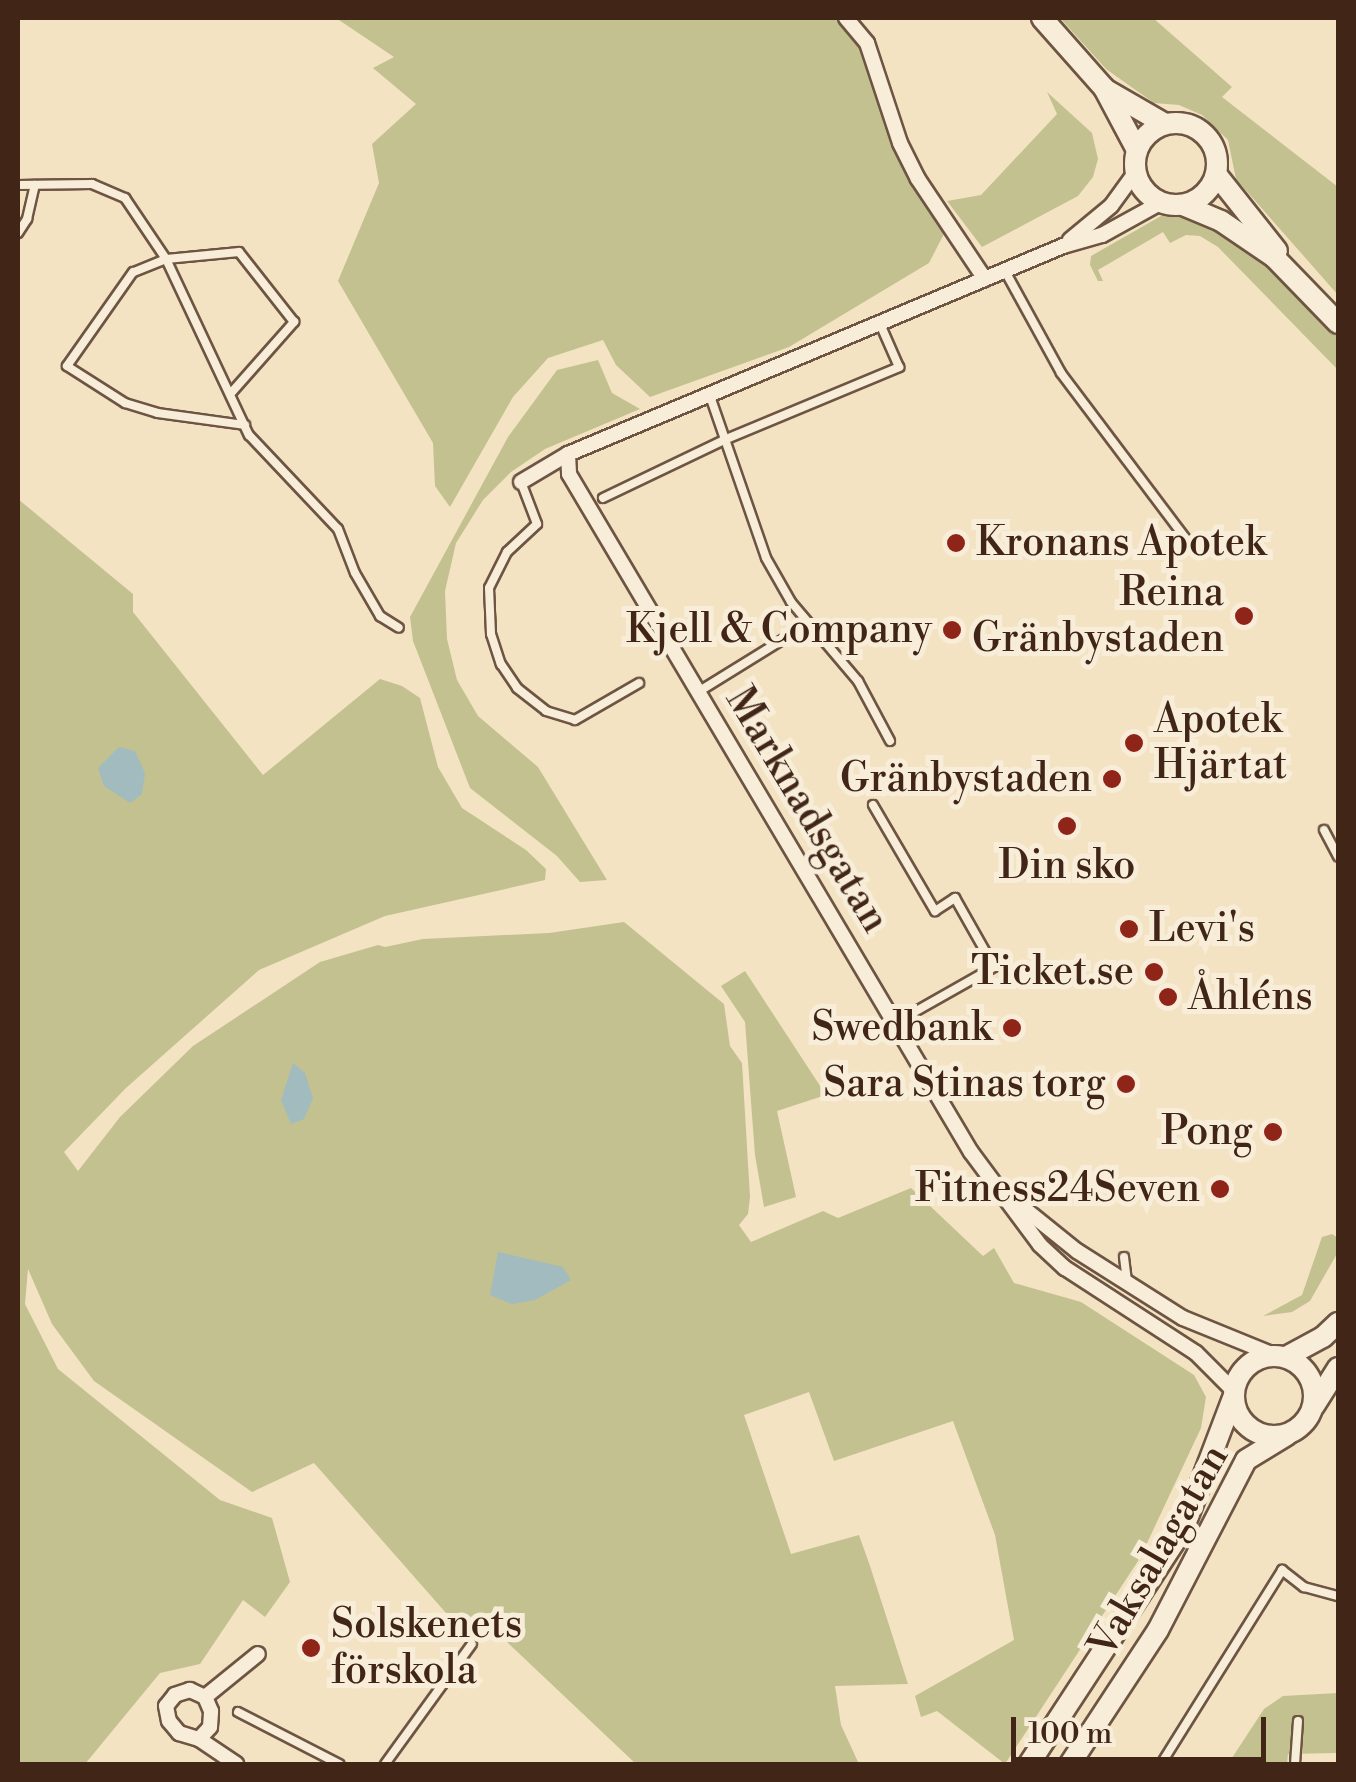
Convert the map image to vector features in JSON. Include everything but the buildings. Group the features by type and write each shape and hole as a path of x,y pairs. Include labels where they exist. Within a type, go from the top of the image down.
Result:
{"main road":[{"path":"1042,18 1104,88 1137,150 1136,174 1144,191 1160,203 1183,205 1221,221 1274,257 1338,323"},
{"path":"1104,88 1165,124"},
{"path":"1137,150 1148,134 1165,124 1184,124 1208,138 1216,155 1216,174 1204,194 1183,205"},
{"path":"1216,174 1338,323"},
{"path":"1338,1322 1323,1338 1244,1369 1234,1394 1236,1410 1251,1430 1262,1435 1287,1435 1307,1420 1338,1368"},
{"path":"1280,1356 1310,1377 1313,1408"},
{"name":"Vaksalagatan","path":"1029,1764 1184,1528 1234,1394"},
{"name":"Vaksalagatan","path":"1070,1764 1158,1630 1246,1460 1287,1435"}],"street":[{"path":"846,18 867,43 900,143 918,179 985,279"},
{"path":"1063,246 1112,206 1136,174"},
{"path":"520,482 568,454 882,326 1063,246 1102,234 1160,203"},
{"name":"Marknadsgatan","path":"568,454 569,474 971,1152 1040,1245 1065,1268 1196,1353 1234,1394"},
{"name":"Marknadsgatan","path":"1004,1192 1042,1226 1183,1318 1280,1356"},
{"path":"205,1697 258,1654"},
{"path":"199,1738 210,1728 211,1712 205,1697 190,1690 175,1695 166,1706 169,1721 179,1733 199,1738 236,1764"}],"lane":[{"path":"18,185 92,184 125,198 166,259 245,425 278,468 338,530 355,573 380,616 399,628"},
{"path":"18,232 27,219 35,185"},
{"path":"232,392 294,322 239,252 166,259 133,272 66,366 125,403 158,413 245,425"},
{"path":"1005,271 1061,372 1189,543"},
{"path":"602,498 724,440 900,367 882,326"},
{"path":"710,396 766,558 808,624 858,680 890,741"},
{"path":"520,482 538,524 506,552 489,588 490,634 501,664 518,688 546,711 575,720 639,683"},
{"path":"698,692 808,624"},
{"path":"872,804 935,911 955,898 994,967 894,1023"},
{"path":"1324,830 1338,856"},
{"path":"1124,1257 1128,1285"},
{"path":"1161,1764 1282,1570 1304,1587 1338,1596"},
{"path":"385,1764 472,1644"},
{"path":"238,1712 339,1764"},
{"path":"1296,1764 1298,1721"}],"shaded area":[{"path":"336,18 837,18 854,35 871,68 898,159 947,228 929,263 789,347 650,397 616,365 603,340 548,358 513,397 450,507 435,486 433,443 338,281 379,183 372,144 416,104 373,68 394,57"},
{"path":"1060,18 1153,18 1232,87 1222,97 1338,187 1338,295 1236,179 1228,140 1202,115 1179,105 1154,103 1106,69"},
{"path":"1047,92 1092,133 1098,159 1093,177 1078,196 982,247 947,201 981,195 1057,114"},
{"path":"1161,216 1193,217 1248,246 1338,338 1338,370 1218,247 1200,236 1186,235 1170,243 1163,232 1098,270 1103,281 1098,281 1090,265 1091,256"},
{"path":"598,360 612,393 640,409 545,449 511,472 483,500 456,543 445,591 447,639 457,680 478,716 538,767 607,880 580,882 557,856 470,788 413,641 410,617 508,437 557,370"},
{"path":"18,499 133,594 133,612 263,775 380,679 402,686 420,698 438,767 462,808 526,850 546,869 545,880 385,916 259,970 126,1088 64,1152 78,1171 120,1117 193,1046 320,962 378,945 423,939 549,933 624,922 724,1004 730,1046 742,1063 750,1197 748,1214 739,1225 751,1242 823,1211 838,1218 911,1188 983,1256 994,1248 1014,1283 1081,1302 1194,1375 1206,1397 1201,1428 1140,1558 1005,1764 937,1711 921,1717 915,1696 1014,1640 995,1535 953,1421 834,1461 809,1392 744,1415 791,1554 859,1535 870,1566 908,1684 835,1686 841,1725 859,1764 636,1764 506,1641 461,1630 314,1463 252,1492 94,1381 52,1324 28,1269 25,1304 58,1369 220,1500 272,1518 290,1582 265,1617 243,1600 200,1664 160,1673 85,1764 18,1764"},
{"path":"745,971 826,1095 777,1111 796,1197 764,1207 755,1155 745,1022 721,986"},
{"path":"1332,1234 1338,1238 1338,1252 1310,1301 1292,1312 1263,1316 1302,1295 1322,1237"},
{"path":"1338,1693 1338,1753 1288,1754 1287,1764 1228,1764 1264,1709 1283,1696"}],"water":[{"path":"119,747 135,751 145,773 142,794 130,803 104,786 98,768"},
{"path":"293,1063 305,1073 313,1098 304,1119 291,1124 281,1100"},
{"path":"498,1252 563,1267 571,1280 535,1300 512,1304 490,1295"}],"place":[{"name":"Kronans Apotek","path":"956,543"},
{"name":"Reina Gränbystaden","path":"1244,616"},
{"name":"Kjell & Company","path":"952,630"},
{"name":"Apotek Hjärtat","path":"1134,743"},
{"name":"Gränbystaden","path":"1112,779"},
{"name":"Din sko","path":"1067,826"},
{"name":"Levi's","path":"1129,929"},
{"name":"Ticket.se","path":"1154,972"},
{"name":"Åhléns","path":"1168,997"},
{"name":"Swedbank","path":"1012,1028"},
{"name":"Sara Stinas torg","path":"1126,1084"},
{"name":"Pong","path":"1273,1132"},
{"name":"Fitness24Seven","path":"1220,1189"},
{"name":"Solskenets förskola","path":"311,1648"}]}
